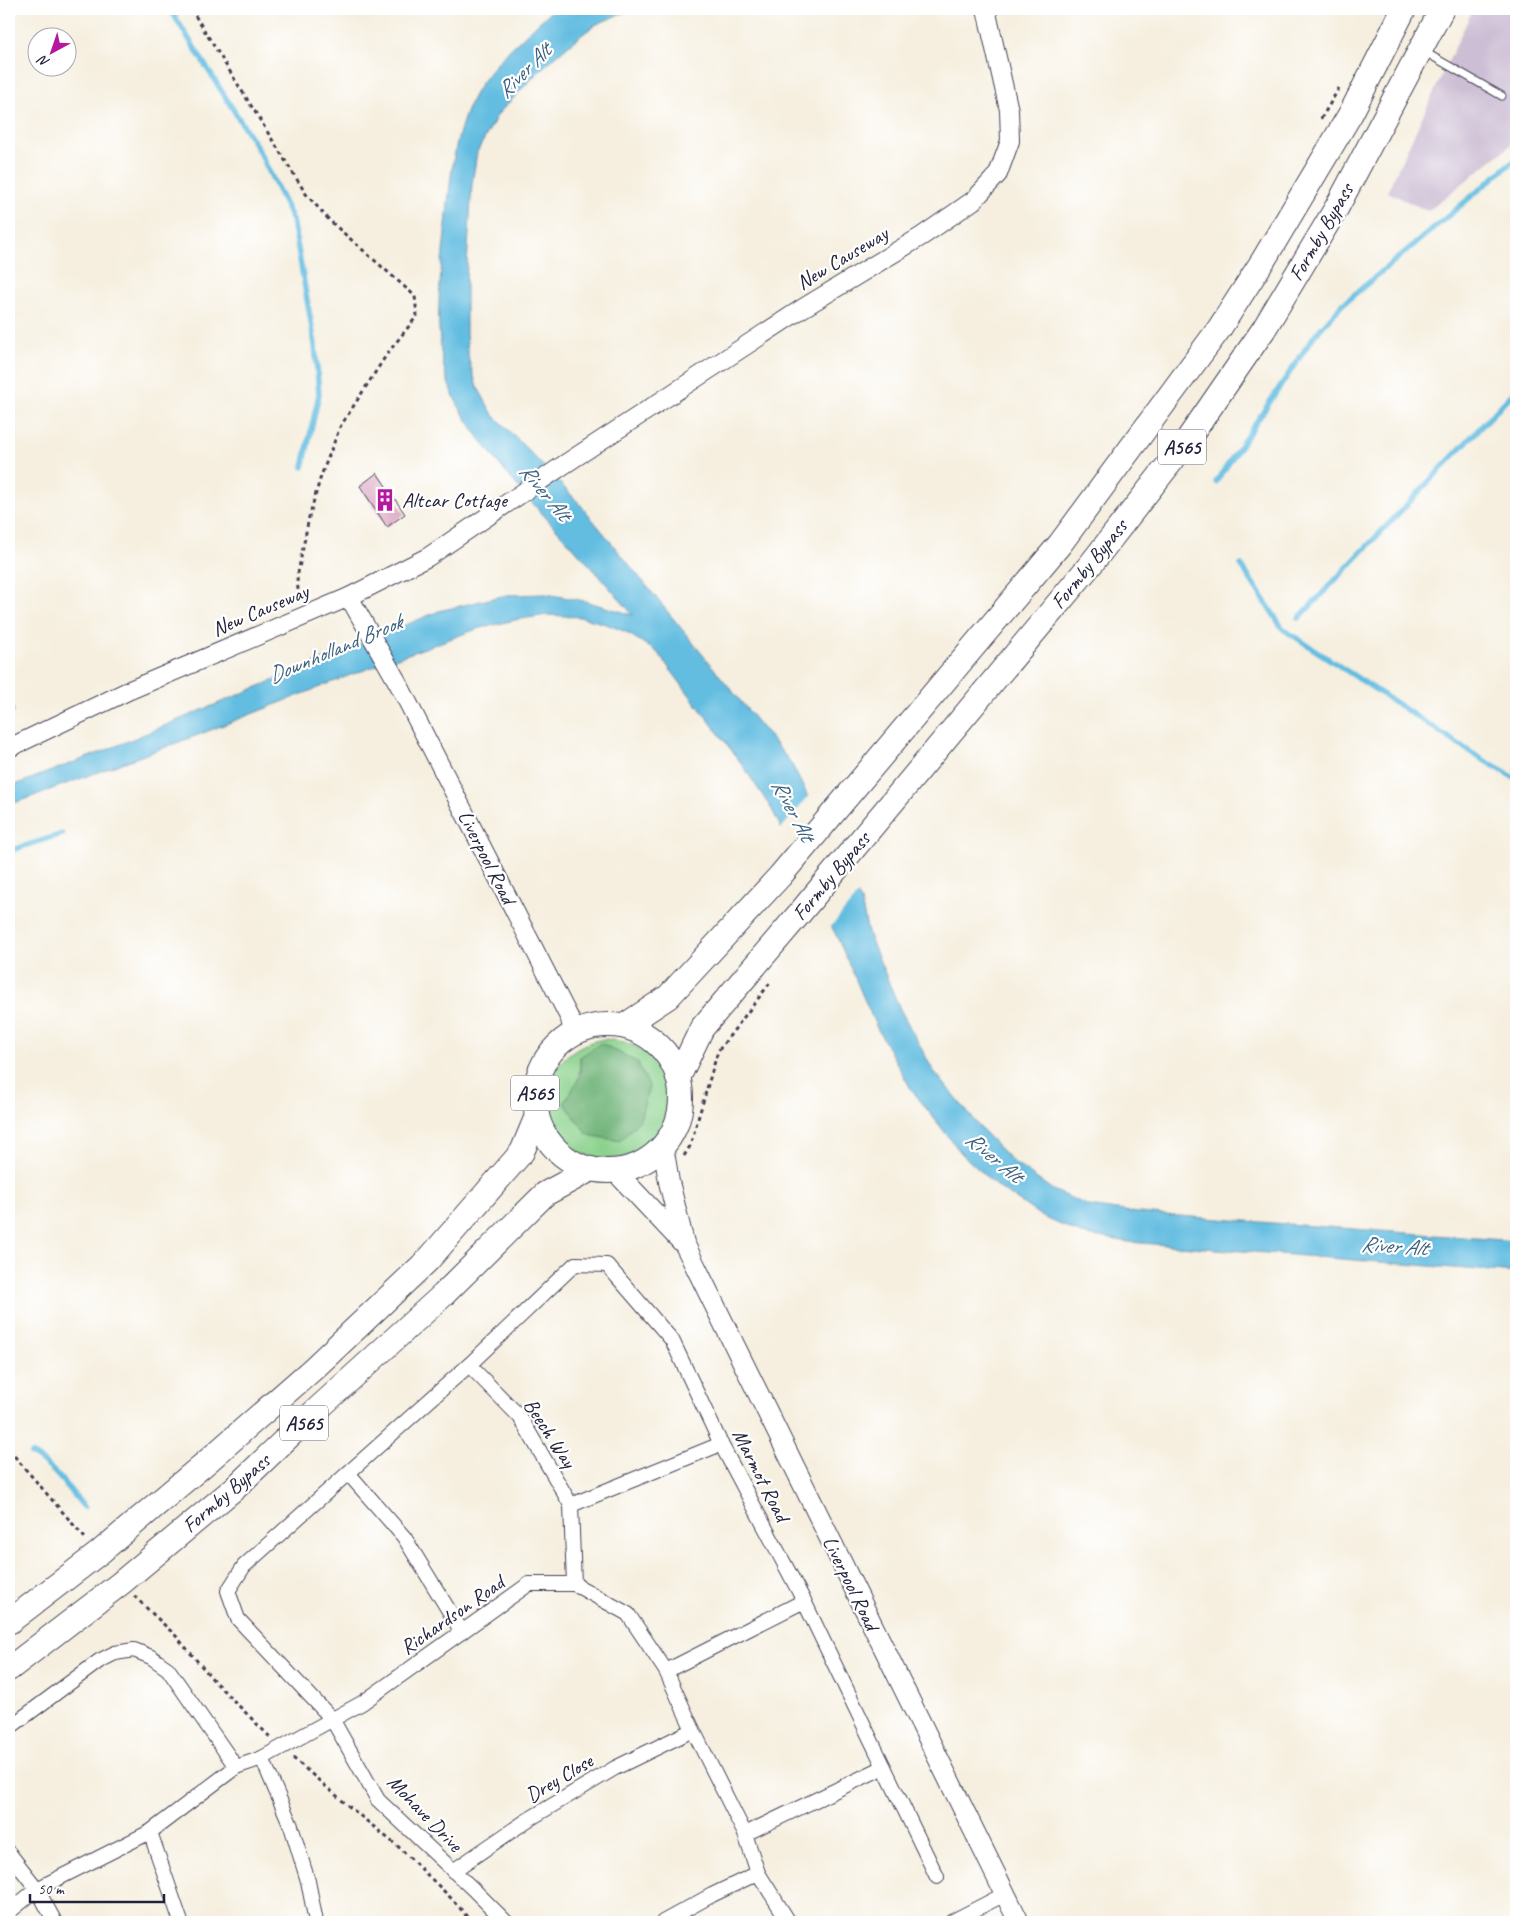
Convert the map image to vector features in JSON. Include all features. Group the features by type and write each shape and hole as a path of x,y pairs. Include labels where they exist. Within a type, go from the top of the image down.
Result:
{"highway":[{"name":"Formby Bypass","path":"624,1026 668,997 780,876 1060,544 1219,329 1269,251 1350,113 1404,9"},
{"name":"Formby Bypass","path":"678,1078 702,1028 800,914 1091,564 1184,445 1264,329 1337,206 1442,9"},
{"name":"A565","path":"607,1024 624,1026 642,1034 658,1045 671,1060 678,1078 681,1102 676,1126 663,1146 650,1158 633,1167 615,1171 591,1169 572,1162 556,1150 544,1135 537,1116 534,1100 540,1069 548,1055 559,1043 573,1034 589,1027 607,1024"},
{"name":"Formby Bypass","path":"9,1622 99,1553 209,1460 314,1368 428,1260 522,1152 537,1116"},
{"name":"Formby Bypass","path":"9,1669 121,1582 236,1487 311,1415 443,1295 545,1194 591,1169"}],"main road":[{"name":"Liverpool Road","path":"663,1146 669,1182 684,1244 1019,1922"},
{"name":"Liverpool Road","path":"615,1171 684,1244"}],"street":[{"name":"New Causeway","path":"9,748 130,690 349,597 428,556 803,308 922,236 974,200 998,174 1010,141 1008,110 986,9"},
{"name":"Liverpool Road","path":"349,597 398,682 570,1019 573,1034"},
{"name":"Marmot Road","path":"348,1473 469,1365 575,1264 607,1265 672,1340 721,1444 804,1601 937,1877"},
{"name":"Beech Way","path":"469,1365 520,1417 572,1505 574,1584"},
{"path":"572,1505 721,1444"},
{"path":"348,1473 404,1537 462,1632"},
{"name":"Mohave Drive","path":"348,1473 244,1566 228,1591 238,1619 332,1719 378,1800 453,1872 475,1890 506,1922"},
{"name":"Richardson Road","path":"9,1912 37,1889 150,1832 236,1767 262,1758 362,1703 529,1584 574,1584 628,1614 666,1671 745,1834 758,1873 789,1922"},
{"path":"666,1671 804,1601"},
{"path":"9,1728 99,1661 115,1653 134,1650 151,1657 168,1670 236,1767"},
{"name":"Drey Close","path":"453,1872 526,1821 615,1768 693,1730"},
{"path":"262,1758 292,1826 308,1881 316,1922"},
{"path":"745,1834 884,1767"},
{"path":"150,1832 181,1922"},
{"path":"9,1853 37,1889 55,1922"},
{"path":"663,1922 712,1895 758,1873"},
{"path":"951,1922 1004,1894"}],"lane":[{"path":"1421,50 1502,96"}],"path":[{"path":"191,9 306,194 330,221 415,296 417,316 387,354 340,427 322,476 310,517 297,578 301,617"},
{"path":"1320,121 1339,86"},
{"path":"669,1182 690,1146 718,1051 775,976"},
{"path":"9,1450 86,1539 78,1545"}],"shaded area":[{"path":"1473,9 1516,9 1516,141 1428,211 1387,192"}],"green space":[{"path":"604,1039 632,1045 652,1058 664,1077 668,1099 665,1120 654,1139 636,1153 611,1159 587,1155 568,1143 555,1126 549,1105 550,1084 560,1064 577,1048","holes":["580,1057 588,1135 565,1101 573,1091 577,1081"]},
{"path":"601,1043 637,1062 649,1086 640,1120 620,1141 588,1135 564,1103 580,1077 580,1057"}],"water":[{"name":"River Alt","path":"558,9 632,9 595,25 540,70 498,114 477,152 472,184 466,281 466,334 469,361 477,386 492,413 579,503 791,763 861,901 868,933 900,1009 933,1070 983,1131 1013,1162 1053,1190 1089,1206 1138,1213 1516,1241 1516,1273 1129,1242 1081,1234 1041,1216 995,1185 962,1154 911,1089 876,1026 838,939 771,808 741,763 657,652 626,632 606,624 580,617 547,615 477,629 9,805 9,787 104,751 439,611 506,595 546,594 585,601 633,615 544,516 484,445 454,397 442,357 439,335 441,268 451,176 466,112 480,85 497,63 549,13"}],"pier":[{"path":"810,794 860,892 830,928 780,830"}],"building":[{"name":"Altcar Cottage","path":"377,473 405,514 387,527 360,486"}],"waterway":[{"path":"170,9 258,149 293,220 315,345 319,394 303,467"},
{"path":"1216,482 1314,336 1343,304 1516,159"},
{"path":"1299,618 1516,390"},
{"path":"1241,565 1283,629 1475,755 1516,779"},
{"path":"9,703 12,711"},
{"path":"9,851 62,834"},
{"path":"31,1454 53,1471 84,1507"}],"place":[{"name":"Altcar Cottage","path":"385,500"}],"water label":[{"name":"Downholland Brook","path":"335,649"}]}
